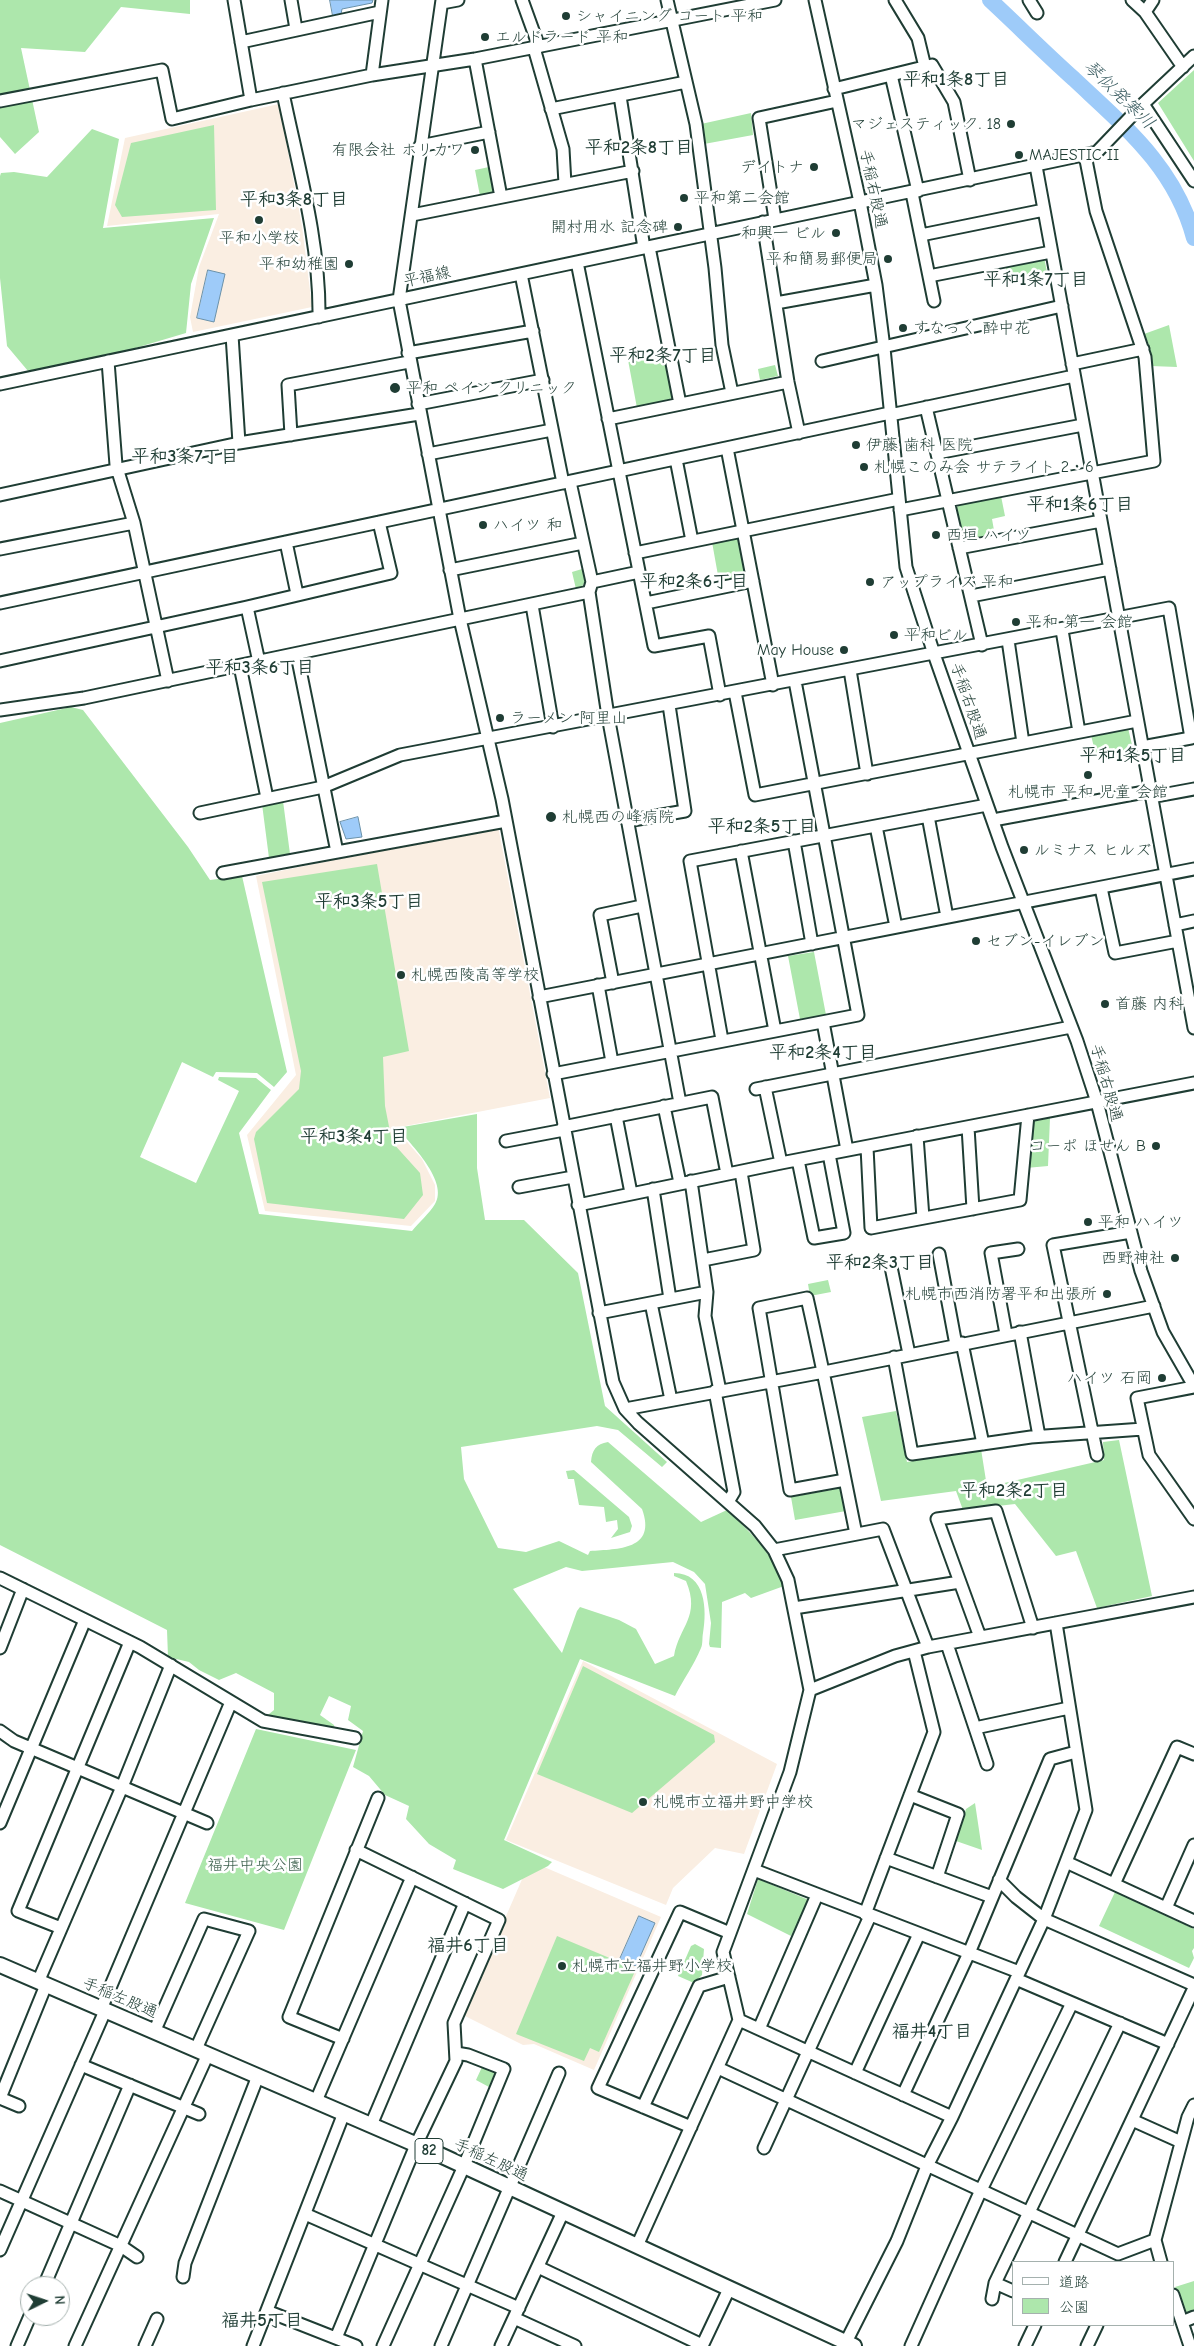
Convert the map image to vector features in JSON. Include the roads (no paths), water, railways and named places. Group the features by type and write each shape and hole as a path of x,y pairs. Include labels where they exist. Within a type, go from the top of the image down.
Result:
{"main road":[{"name":"手稲左股通","path":"0,1965 464,2166 850,2344"}],"street":[{"path":"234,0 251,100"},
{"path":"291,0 296,29"},
{"path":"458,0 442,2 399,300 460,619 506,821 613,1382 625,1409 755,1526 774,1550 788,1580 810,1690 790,1772 723,1952 739,2020 637,2246"},
{"path":"522,0 562,149 565,184"},
{"path":"667,0 696,124 709,234 715,268 722,345 732,393"},
{"path":"0,101 162,70 172,119 283,93 372,76 475,60 672,21 751,2 775,0"},
{"name":"手稲右股通","path":"815,0 860,202 876,285 906,567 992,820 1071,1027 1097,1102 1131,1232 1163,1332 1194,1386"},
{"path":"895,0 918,38 925,67"},
{"path":"1029,0 1037,13"},
{"path":"1132,0 1145,12 1183,67"},
{"path":"1145,12 1153,0"},
{"path":"241,42 381,6 372,76"},
{"name":"平福線","path":"0,384 1097,152 1194,56"},
{"path":"475,60 501,197"},
{"path":"834,89 932,65 954,102 970,180"},
{"path":"891,75 915,192 934,301"},
{"path":"551,109 686,82"},
{"path":"283,93 309,221 320,288 319,317"},
{"path":"620,96 646,247 680,404"},
{"path":"775,219 758,118 837,101"},
{"path":"1144,104 1194,181"},
{"path":"420,146 489,132"},
{"path":"635,553 743,530 899,504 948,501 1154,462 1143,348 1096,211 1084,155"},
{"path":"1036,166 1165,875 1178,942 1189,970 1193,1022"},
{"path":"412,215 633,171"},
{"path":"921,235 1044,210"},
{"path":"763,222 788,382 799,432"},
{"path":"929,276 1051,252"},
{"path":"577,262 654,646 709,636 720,695"},
{"path":"521,274 552,430 582,542 608,716 680,1103"},
{"path":"776,303 876,285"},
{"path":"822,361 1062,306"},
{"path":"291,435 288,385 533,331"},
{"path":"232,335 239,443"},
{"path":"1072,364 1143,348"},
{"path":"108,361 116,465 134,522 168,681"},
{"path":"0,604 144,571 439,510 799,432 1074,376"},
{"path":"0,495 239,443 291,435 419,409 543,380"},
{"path":"608,420 788,382"},
{"path":"926,407 982,645"},
{"path":"937,454 1083,424"},
{"path":"428,454 552,430"},
{"path":"727,448 773,685"},
{"path":"676,459 692,541"},
{"path":"959,548 1101,521"},
{"path":"0,549 134,522"},
{"path":"0,661 247,607 391,573 379,522"},
{"path":"286,542 297,594"},
{"path":"450,570 582,542"},
{"path":"971,596 1110,569"},
{"path":"0,710 84,698 532,605 639,572"},
{"path":"646,603 753,581"},
{"path":"532,605 553,727"},
{"path":"247,607 259,662"},
{"path":"200,813 323,787 400,756 1169,608 1191,738 1142,747"},
{"path":"1062,630 1079,732"},
{"path":"1008,640 1023,743"},
{"path":"297,654 337,852"},
{"path":"240,666 267,798"},
{"path":"850,670 867,774"},
{"path":"554,1074 858,1015 826,835 795,681"},
{"path":"735,692 755,795 1137,722"},
{"path":"627,821 685,811 669,705"},
{"path":"992,820 1150,794 1194,789"},
{"path":"722,1040 690,861 987,805"},
{"path":"928,816 947,917"},
{"path":"223,873 506,821"},
{"path":"876,826 896,927"},
{"path":"794,841 812,944"},
{"path":"741,851 776,1031"},
{"path":"539,997 812,944 844,936 1194,870"},
{"path":"1101,888 1115,953 1178,942"},
{"path":"614,982 600,914 642,906"},
{"path":"1175,925 1194,921"},
{"path":"598,986 612,1062"},
{"path":"823,1022 847,1150"},
{"path":"781,1163 761,1088 1071,1027"},
{"path":"578,1205 917,1136 1194,1083"},
{"path":"506,1141 712,1097 728,1174"},
{"path":"664,1106 685,1182 703,1260 707,1292 705,1316 734,1492 728,1502"},
{"path":"867,1147 871,1228 1020,1200 1028,1115"},
{"path":"616,1116 631,1193"},
{"path":"968,1126 973,1209"},
{"path":"917,1136 923,1218"},
{"path":"798,1160 814,1238 844,1233 829,1154"},
{"path":"703,1260 754,1250 741,1172"},
{"path":"519,1187 573,1178"},
{"path":"653,1189 670,1299"},
{"path":"1097,1455 1054,1245 1131,1232"},
{"path":"1006,1334 991,1254 1018,1249"},
{"path":"939,1254 983,1444"},
{"path":"891,1267 909,1354"},
{"path":"599,1313 707,1292"},
{"path":"845,1480 790,1490 770,1382 759,1308 807,1298 824,1372 856,1534"},
{"path":"651,1303 671,1400"},
{"path":"625,1409 824,1372 1006,1334 1154,1306"},
{"path":"1020,1332 1039,1436"},
{"path":"894,1357 912,1454 1039,1436 1144,1429"},
{"path":"1194,1386 1137,1398 1149,1455 1194,1519"},
{"path":"980,1638 937,1519 996,1511 1033,1628"},
{"path":"774,1550 882,1529 928,1647"},
{"path":"0,1578 130,1642 263,1721 355,1738"},
{"path":"794,1608 960,1582"},
{"path":"0,1648 23,1589"},
{"path":"810,1690 895,1656 928,1647 1194,1597"},
{"path":"0,1823 85,1620"},
{"path":"850,2344 897,2241 927,2166 952,2117 1044,1919 1086,1810 1056,1623"},
{"path":"61,1928 18,1911 130,1642"},
{"path":"947,1644 986,1764"},
{"path":"764,2148 867,1915 886,1858 934,1732 914,1651"},
{"path":"19,2106 0,2098 61,1928 122,1787 171,1665"},
{"path":"0,2250 81,2065 231,1702"},
{"path":"974,1728 1069,1708"},
{"path":"0,1731 14,1741 207,1823"},
{"path":"1114,1884 1177,1747 1194,1754"},
{"path":"902,2095 969,1953 1050,1759 1076,1752"},
{"path":"910,1795 958,1814 937,1877"},
{"path":"343,2039 289,2017 378,1798"},
{"path":"1166,1908 1194,1845"},
{"path":"336,2338 416,2145 456,2061 454,2024 499,1920 356,1850"},
{"path":"886,1858 992,1897"},
{"path":"1066,1862 1194,1922"},
{"path":"754,1870 969,1953 1072,2003 1168,2044"},
{"path":"316,2101 412,1877"},
{"path":"999,1880 1016,1897 1044,1919 1194,1987 1066,2261"},
{"path":"759,2029 817,1895"},
{"path":"371,2125 465,1903"},
{"path":"691,2127 598,2088 680,1912 730,1933"},
{"path":"75,2346 184,2107 202,2052 249,1931 204,1919 154,2032"},
{"path":"855,2073 919,1934"},
{"path":"644,2107 698,1986 729,1976"},
{"path":"911,2346 981,2190 1072,2003"},
{"path":"739,2020 952,2117"},
{"path":"992,2299 994,2283 1120,2024"},
{"path":"383,2346 464,2166 504,2069 456,2052"},
{"path":"81,2065 199,2114"},
{"path":"718,2068 1079,2236 1119,2258 1155,2240"},
{"path":"441,2346 560,2073"},
{"path":"184,2277 185,2263 258,2076"},
{"path":"48,2276 130,2085"},
{"path":"1162,2261 1155,2240 1188,2117 1194,2105"},
{"path":"253,2346 344,2113"},
{"path":"1132,2120 1181,2142"},
{"path":"0,2191 121,2246 137,2257"},
{"path":"501,2346 563,2212"},
{"path":"305,2214 468,2285 575,2346"},
{"path":"538,2267 702,2346 729,2289"},
{"path":"994,2283 1012,2291"},
{"path":"1174,2297 1190,2346"},
{"path":"267,2311 356,2346"},
{"path":"1182,2322 1194,2317"},
{"path":"145,2346 157,2319"},
{"path":"17,2346 26,2326"},
{"path":"1025,2346 1035,2326"},
{"path":"1087,2346 1097,2326"}],"water":[{"path":"330,0 373,0 372,3 342,9 341,14 333,16"},
{"path":"208,270 225,274 214,322 197,318"},
{"path":"358,817 362,837 346,839 340,822"},
{"path":"639,1916 655,1923 636,1966 620,1959"}],"waterway":[{"name":"琴似発寒川","path":"990,0 1112,114 1146,150 1174,190 1194,238"}],"place":[{"name":"シャイニング コート 平和","path":"566,16"},
{"name":"エルドラード 平和","path":"485,37"},
{"name":"マジェスティック. 18","path":"1011,124"},
{"name":"有限会社 ホリカワ","path":"475,150"},
{"name":"MAJESTIC II","path":"1019,155"},
{"name":"デイトナ","path":"814,167"},
{"name":"平和第二会館","path":"684,198"},
{"name":"平和小学校","path":"259,220"},
{"name":"開村用水 記念碑","path":"678,227"},
{"name":"和興一 ビル","path":"836,233"},
{"name":"平和簡易郵便局","path":"888,259"},
{"name":"平和幼稚園","path":"349,264"},
{"name":"すなっく 酔中花","path":"903,328"},
{"name":"平和 ペイン クリニック","path":"395,388"},
{"name":"伊藤 歯科 医院","path":"856,445"},
{"name":"札幌このみ会 サテライト 2・6","path":"864,467"},
{"name":"ハイツ 和","path":"483,525"},
{"name":"西垣 ハイツ","path":"936,535"},
{"name":"アップライズ 平和","path":"870,582"},
{"name":"平和 第一 会館","path":"1016,622"},
{"name":"平和ビル","path":"894,635"},
{"name":"May House","path":"844,650"},
{"name":"ラーメン 阿里山","path":"500,718"},
{"name":"札幌市 平和 児童 会館","path":"1088,775"},
{"name":"札幌西の峰病院","path":"551,817"},
{"name":"ルミナス ヒルズ","path":"1024,850"},
{"name":"セブン-イレブン","path":"976,941"},
{"name":"札幌西陵高等学校","path":"401,975"},
{"name":"首藤 内科","path":"1105,1004"},
{"name":"コーポ ほせん B","path":"1156,1146"},
{"name":"平和 ハイツ","path":"1088,1222"},
{"name":"西野神社","path":"1175,1258"},
{"name":"札幌市西消防署平和出張所","path":"1107,1294"},
{"name":"ハイツ 石岡","path":"1162,1378"},
{"name":"札幌市立福井野中学校","path":"643,1802"},
{"name":"札幌市立福井野小学校","path":"562,1966"}],"district":[{"name":"平和1条8丁目","path":"956,80"},
{"name":"平和2条8丁目","path":"639,148"},
{"name":"平和3条8丁目","path":"294,200"},
{"name":"平和1条7丁目","path":"1036,280"},
{"name":"平和2条7丁目","path":"663,356"},
{"name":"平和3条7丁目","path":"185,457"},
{"name":"平和1条6丁目","path":"1080,505"},
{"name":"平和2条6丁目","path":"694,582"},
{"name":"平和3条6丁目","path":"260,668"},
{"name":"平和1条5丁目","path":"1133,756"},
{"name":"平和2条5丁目","path":"762,827"},
{"name":"平和3条5丁目","path":"369,902"},
{"name":"平和2条4丁目","path":"823,1053"},
{"name":"平和3条4丁目","path":"354,1137"},
{"name":"平和2条3丁目","path":"880,1263"},
{"name":"平和2条2丁目","path":"1014,1491"},
{"name":"福井6丁目","path":"468,1946"},
{"name":"福井4丁目","path":"932,2032"},
{"name":"福井5丁目","path":"262,2321"}],"park label":[{"name":"福井中央公園","path":"255,1865"}]}
